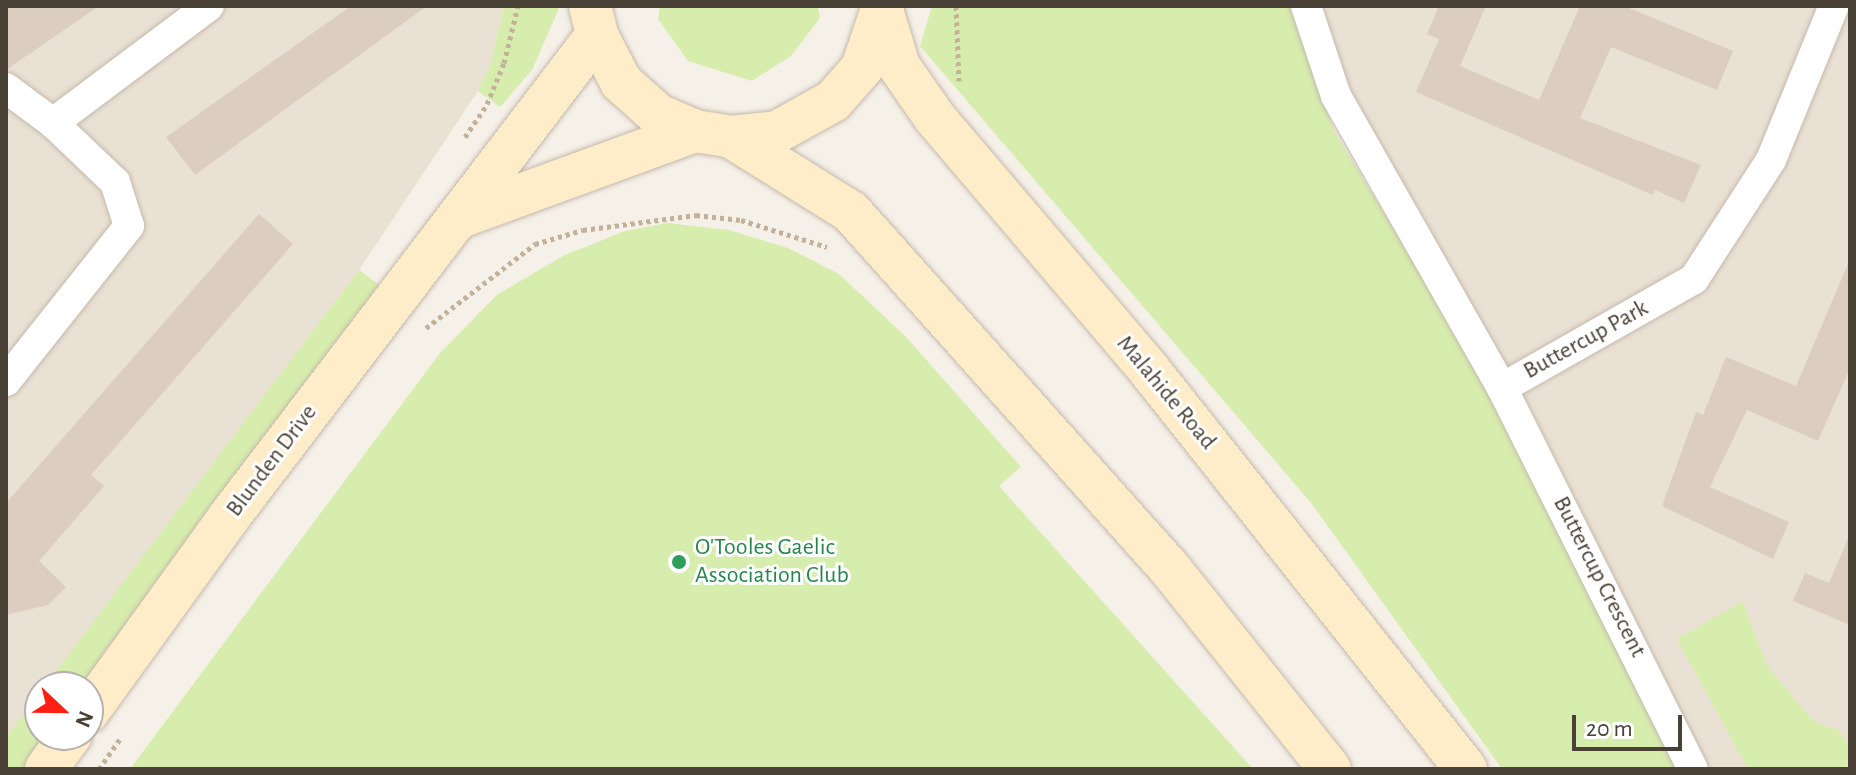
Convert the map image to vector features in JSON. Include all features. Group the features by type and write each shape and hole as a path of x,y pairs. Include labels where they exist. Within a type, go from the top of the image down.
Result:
{"main road":[{"path":"463,216 713,134 777,132 833,101 862,68 882,8"},
{"name":"Malahide Road","path":"882,8 899,66 935,118 1150,371 1466,769"},
{"path":"594,20 621,82 658,115 713,134 851,212 1167,565 1330,769"},
{"name":"Blunden Drive","path":"104,690 229,517 463,216 594,20"},
{"path":"46,769 59,751"}],"street":[{"path":"53,123 209,6"},
{"name":"Buttercup Park","path":"1306,6 1336,96 1502,388 1694,279 1771,160 1834,6"},
{"path":"6,88 53,123 115,182 129,226 6,381"},
{"name":"Buttercup Crescent","path":"1502,388 1693,769"}],"path":[{"path":"457,150 487,104 518,6"},
{"path":"956,6 961,92"},
{"path":"447,308 535,244 583,230 696,215 741,220 817,242"}],"shaded area":[{"path":"6,6 504,6 490,65 478,91 359,270 58,671 24,671 24,717 6,741"},
{"path":"1306,6 1850,6 1850,769 1694,769"}],"green space":[{"path":"504,6 560,6 532,70 500,107 478,91 490,65"},
{"path":"660,6 818,6 820,18 791,56 752,81 688,61 658,19"},
{"path":"932,6 1291,6 1334,131 1566,513 1685,769 1502,769 1312,504 920,46"},
{"name":"O'Tooles Gaelic Association Club","path":"667,223 729,230 788,248 839,274 906,337 1021,467 999,486 1253,769 130,769 440,353 498,294 563,256 625,231"},
{"path":"359,270 392,294 100,671 56,671"},
{"path":"1743,601 1766,664 1813,721 1838,730 1850,747 1846,769 1748,769 1677,639"},
{"path":"24,714 24,751 58,751 45,769 6,769 6,738"}],"building":[{"path":"6,6 99,6 6,70"},
{"path":"351,6 427,6 195,175 166,137"},
{"path":"1439,6 1486,6 1460,66 1539,100 1580,6 1624,6 1733,51 1717,90 1611,47 1580,118 1701,165 1684,203 1655,190 1653,195 1416,92 1439,39 1427,34"},
{"path":"259,214 293,244 91,475 104,486 39,561 66,587 48,605 6,615 6,503"},
{"path":"1850,259 1850,368 1818,441 1747,410 1710,487 1789,522 1773,559 1662,506 1696,412 1703,415 1726,357 1796,386"},
{"path":"1850,534 1850,625 1793,601 1805,573 1829,583"}],"place":[{"name":"O'Tooles Gaelic Association Club","path":"679,562"}]}
